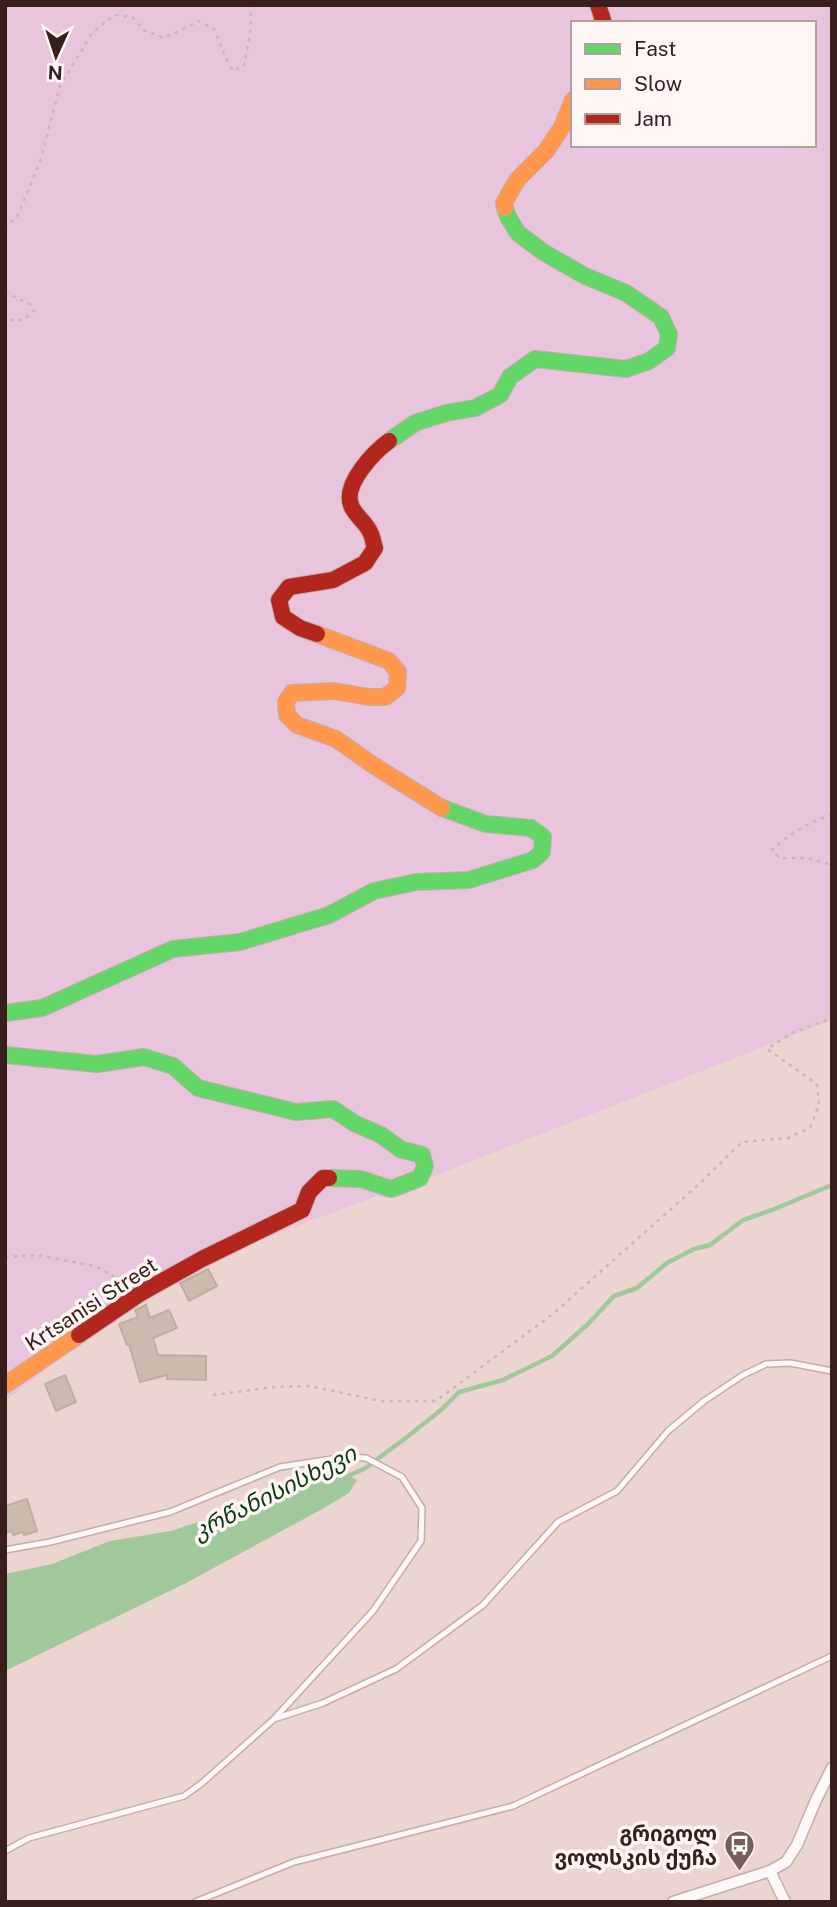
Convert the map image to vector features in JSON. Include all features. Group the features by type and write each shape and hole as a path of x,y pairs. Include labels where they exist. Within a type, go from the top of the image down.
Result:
{"street":[{"path":"5,1013 42,1007 173,949 240,942 329,915 374,891 416,882 469,880 533,860 542,852 543,837 531,828 486,824 437,806 336,739 297,726 287,715 286,702 292,693 334,691 385,697 397,688 398,672 389,661 300,628 284,617 279,600 289,587 333,580 365,563 375,548 370,531 351,506 349,494 356,477 379,448 415,423 446,413 475,408 500,395 510,377 535,359 626,369 649,360 667,348 669,334 661,317 626,293 585,276 543,252 518,233 508,217 504,203 517,180 546,151 562,127 571,105"},
{"name":"Krtsanisi Street","path":"5,1055 97,1064 144,1057 173,1066 198,1088 296,1112 333,1109 354,1123 381,1135 400,1149 422,1155 425,1166 420,1178 391,1189 361,1179 323,1178 309,1192 303,1210 202,1259 141,1293 5,1385"},
{"path":"673,1902 770,1871 786,1862 797,1845 832,1769"},
{"path":"770,1871 785,1902"}],"lane":[{"path":"274,1719 323,1703 396,1670 484,1605 558,1522 617,1491 667,1431 704,1401 743,1375 766,1364 790,1363 832,1371"},
{"path":"5,1550 50,1542 170,1512 280,1467 345,1457 366,1458 402,1477 422,1508 421,1541 373,1611 274,1719 202,1783 184,1796 29,1838 5,1851"},
{"path":"195,1902 294,1862 513,1806 832,1656"}],"path":[{"path":"5,229 18,215 40,161 60,86 92,33 114,15 132,17 144,30 164,38 199,21 215,30 233,71 244,66 250,35 251,5"},
{"path":"5,292 31,305 34,311 23,320 5,320"},
{"path":"832,814 810,822 786,837 772,850 780,858 808,858 832,865"},
{"path":"214,1395 309,1385 381,1401 436,1401 554,1313 698,1185 742,1142 788,1138 810,1128 819,1105 817,1084 767,1049 792,1033 832,1018"},
{"path":"5,1256 36,1255 95,1266 141,1293"}],"shaded area":[{"path":"5,5 832,5 832,1020 429,1178 405,1195 392,1198 377,1196 217,1256 125,1308 5,1401"},
{"path":"345,1473 357,1480 349,1493 324,1508 186,1583 5,1671 5,1574 52,1564 110,1541 171,1531"}],"building":[{"path":"208,1269 217,1286 189,1301 180,1283"},
{"path":"146,1305 150,1318 169,1310 177,1328 153,1338 158,1355 206,1356 206,1380 167,1379 167,1375 140,1382 129,1344 127,1345 119,1324 138,1317 135,1310"},
{"path":"65,1375 76,1402 56,1411 45,1384"},
{"path":"27,1499 37,1531 24,1535 23,1532 13,1535 12,1531 5,1533 5,1506"}],"waterway":[{"name":"კრწანისისხევი","path":"345,1477 364,1469 407,1437 459,1392 503,1380 552,1356 614,1296 637,1288 667,1263 694,1249 710,1245 743,1220 832,1185"}],"traffic: fast":[{"path":"389,441 415,423 446,413 475,408 500,395 510,377 535,359 626,369 649,361 667,348 669,334 661,317 626,293 585,276 543,252 518,233 505,208"},
{"path":"5,1013 42,1008 173,949 240,942 329,915 374,891 416,882 469,880 533,860 542,852 543,837 531,828 486,824 442,808"},
{"path":"5,1055 97,1064 144,1057 173,1066 198,1088 296,1112 333,1109 354,1123 381,1135 400,1149 422,1155 425,1166 420,1178 391,1189 361,1179 329,1178"}],"traffic: slow":[{"path":"505,208 504,203 517,180 546,151 562,127 571,105"},
{"path":"317,634 389,661 398,672 397,688 385,697 334,691 292,693 286,702 287,715 297,725 336,739 442,808"},
{"path":"5,1385 79,1335"}],"traffic: jam":[{"path":"598,5 602,21"},
{"path":"317,634 300,628 283,617 279,600 289,587 333,580 365,563 375,548 368,528 351,505 351,488 361,469 389,441"},
{"path":"79,1335 141,1293 202,1259 302,1210 309,1192 323,1178 329,1178"}],"place":[{"name":"გრიგოლ ვოლსკის ქუჩა","path":"740,1872"}]}
